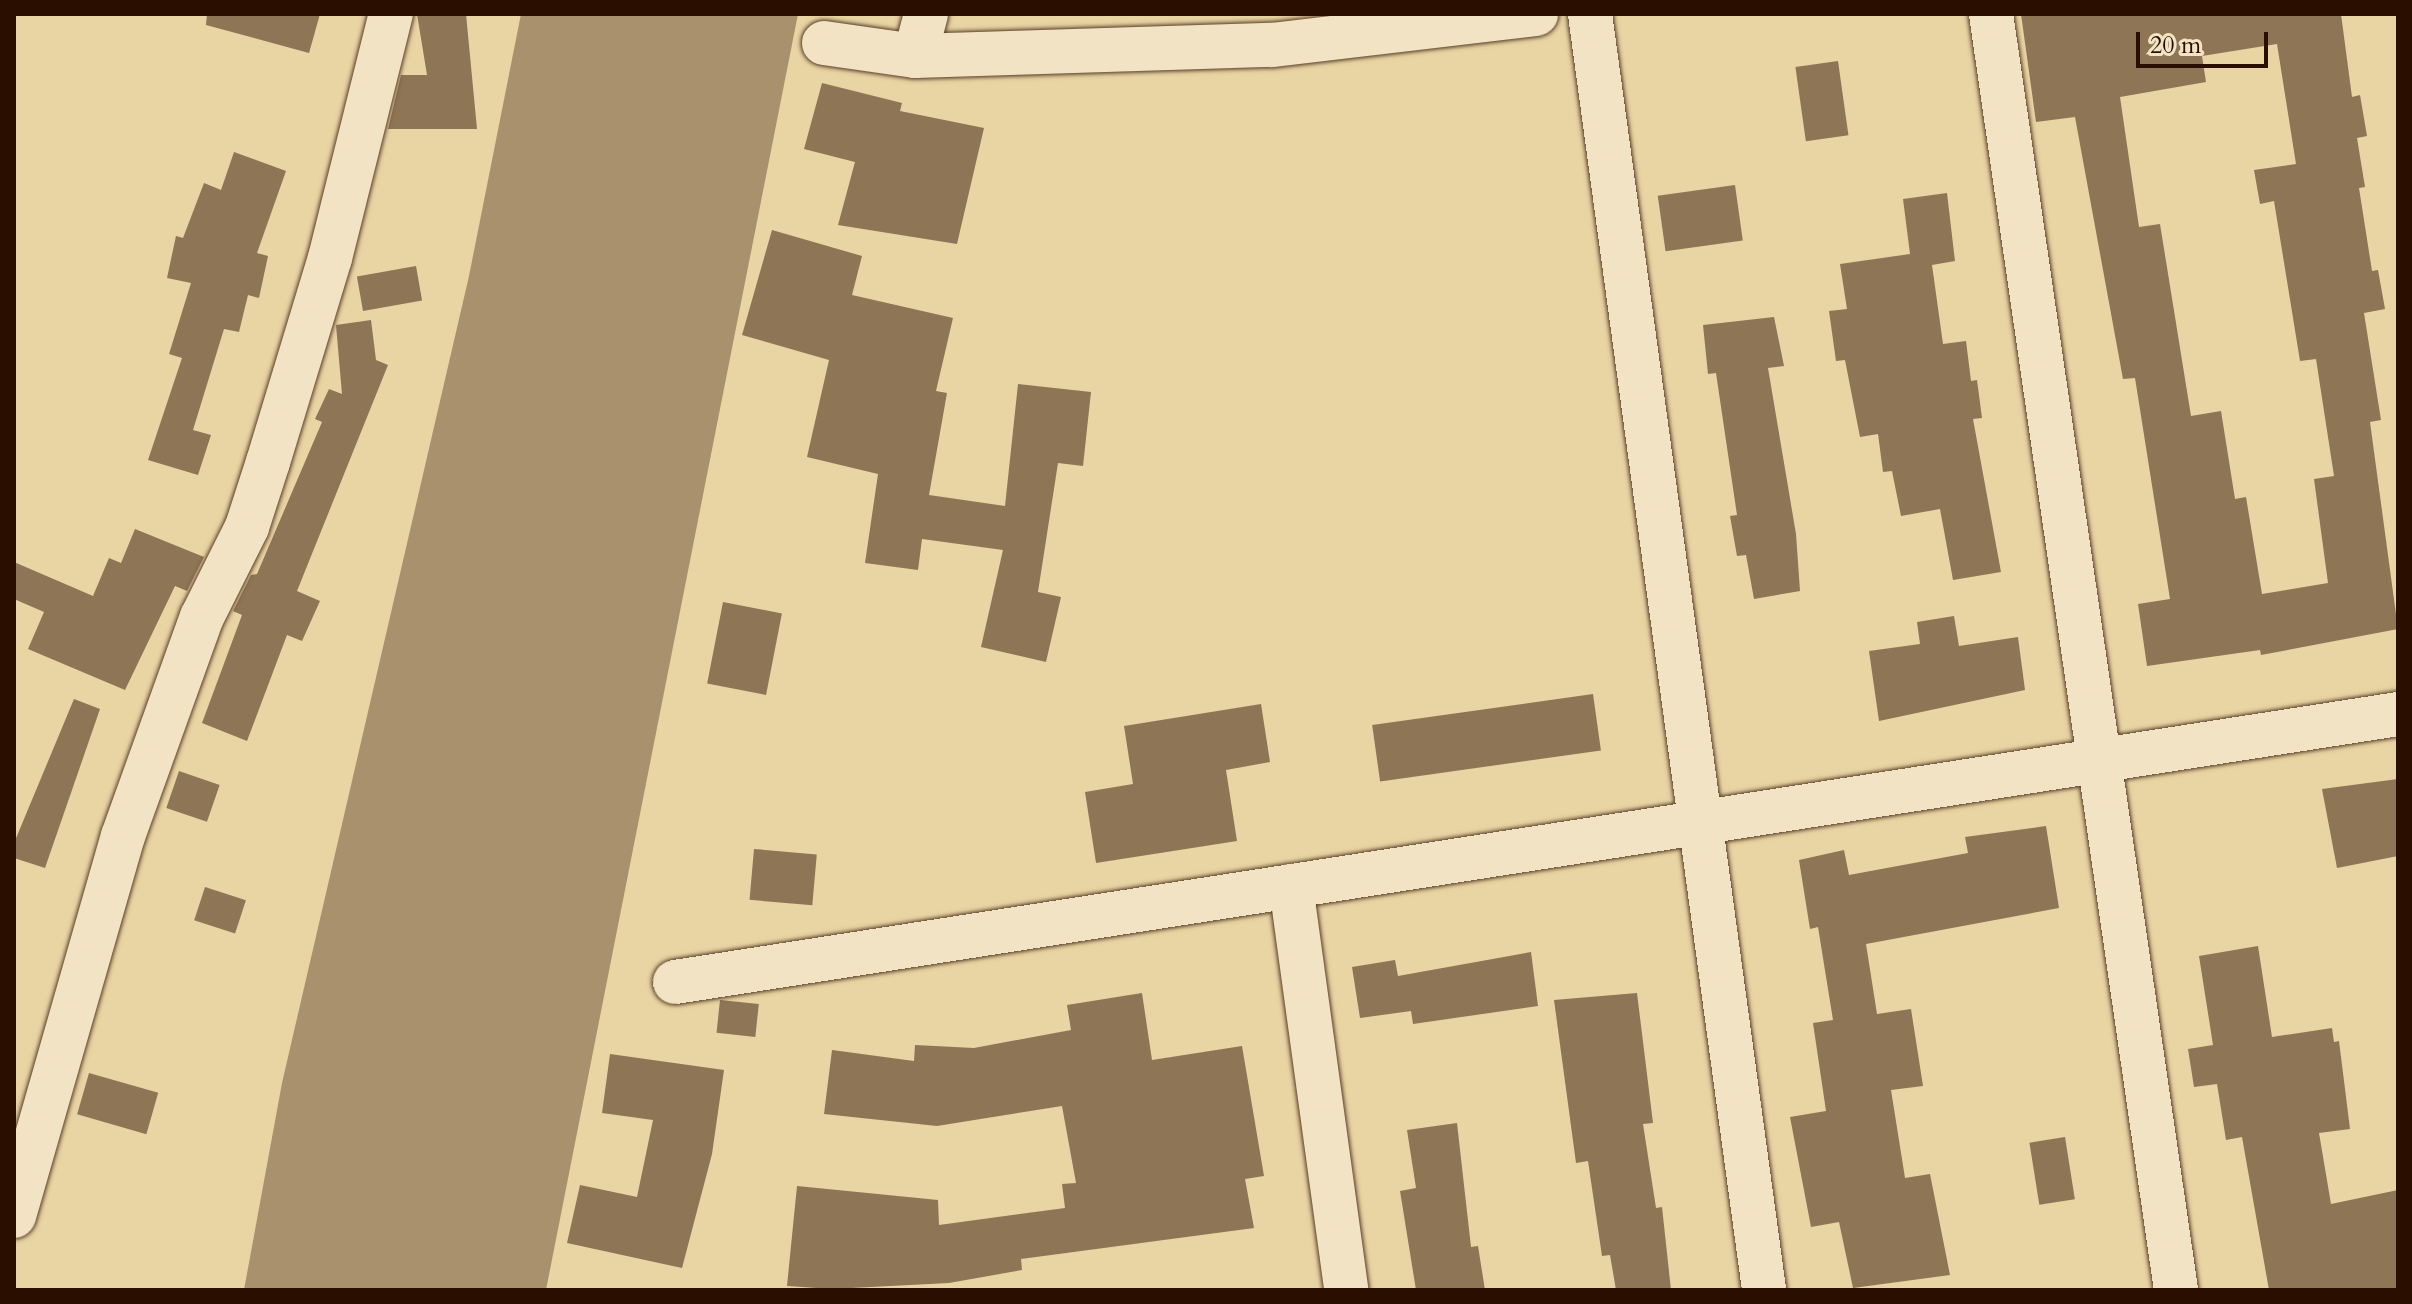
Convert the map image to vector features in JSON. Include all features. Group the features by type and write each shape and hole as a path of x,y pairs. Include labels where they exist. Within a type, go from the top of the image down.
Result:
{"street":[{"path":"14,1216 123,836 202,617 247,527 268,462 330,258 391,14"},
{"path":"915,56 926,14"},
{"path":"824,43 915,56 1272,45 1536,14"},
{"path":"1590,14 1764,1290"},
{"path":"1991,14 2176,1290"},
{"path":"675,982 2398,714"},
{"path":"1291,886 1346,1290"}],"shaded area":[{"path":"521,14 798,14 546,1290 244,1290 282,1083 469,276"}],"building":[{"path":"207,14 320,14 309,53 206,25"},
{"path":"417,14 466,14 477,129 388,129 401,75 427,75"},
{"path":"2021,14 2341,14 2352,97 2360,95 2367,136 2357,138 2365,187 2359,188 2372,271 2378,270 2385,309 2364,313 2381,420 2370,422 2398,629 2261,655 2260,650 2147,666 2138,604 2170,599 2135,378 2123,379 2075,117 2036,122","holes":["2277,44 2296,164 2254,170 2260,204 2274,201 2300,361 2316,359 2334,476 2314,479 2328,583 2262,594 2246,497 2235,499 2221,411 2191,416 2160,224 2139,227 2120,97 2206,82 2202,56"]},
{"path":"1838,61 1848,135 1806,141 1795,67"},
{"path":"822,83 902,103 900,111 984,128 957,244 838,225 855,162 804,149"},
{"path":"234,152 286,171 257,253 268,256 259,298 248,295 239,332 224,329 193,430 211,435 198,475 148,460 182,358 169,354 191,283 167,278 176,236 183,238 204,183 221,190"},
{"path":"1735,185 1743,240 1666,251 1658,196"},
{"path":"1947,193 1955,261 1932,265 1943,344 1966,341 1971,381 1977,380 1982,418 1973,419 2001,572 1953,580 1940,509 1901,516 1892,471 1883,472 1878,434 1860,437 1845,360 1836,361 1829,311 1847,309 1840,264 1910,254 1903,199"},
{"path":"772,230 862,256 852,295 953,318 936,391 947,393 929,495 1005,506 1018,384 1091,392 1083,466 1058,463 1038,592 1061,597 1046,662 981,647 1003,550 922,539 918,570 865,563 878,474 807,457 829,360 742,335"},
{"path":"416,266 422,300 363,311 357,276"},
{"path":"1774,317 1784,366 1768,368 1796,534 1800,591 1754,599 1746,555 1737,556 1730,516 1737,515 1716,373 1708,374 1703,325"},
{"path":"371,320 376,360 388,365 297,591 320,601 302,641 287,635 247,741 202,723 242,615 233,611 251,575 257,574 322,422 315,419 329,389 342,394 336,325"},
{"path":"135,529 204,557 187,591 175,586 125,690 28,649 44,612 14,599 14,562 93,596 109,558 121,563"},
{"path":"723,602 782,613 766,695 707,683"},
{"path":"1954,616 1959,646 2018,637 2025,690 1879,721 1869,651 1920,644 1917,622"},
{"path":"1593,694 1601,750 1380,781 1372,725"},
{"path":"74,699 100,709 45,868 14,858 14,843"},
{"path":"1261,704 1270,762 1226,770 1237,841 1096,863 1085,792 1133,784 1124,726"},
{"path":"179,771 220,785 207,822 166,808"},
{"path":"2398,779 2398,856 2337,868 2322,789"},
{"path":"2046,826 2059,908 1866,944 1877,1014 1911,1009 1923,1086 1891,1090 1905,1178 1930,1174 1950,1275 1853,1288 1839,1222 1811,1227 1790,1117 1826,1111 1813,1023 1833,1020 1818,927 1810,929 1799,860 1844,850 1849,875 1968,853 1965,837"},
{"path":"754,849 817,854 812,905 750,900"},
{"path":"205,887 246,900 235,934 194,920"},
{"path":"2258,946 2272,1037 2332,1028 2334,1042 2339,1041 2350,1129 2319,1133 2331,1204 2398,1190 2398,1290 2269,1290 2242,1137 2226,1140 2217,1084 2194,1087 2188,1049 2213,1045 2199,956"},
{"path":"1531,952 1538,1006 1413,1024 1411,1011 1360,1018 1352,967 1395,960 1398,976"},
{"path":"1142,993 1152,1060 1242,1046 1264,1176 1245,1179 1254,1228 1021,1259 1022,1270 949,1283 832,1289 787,1286 797,1186 938,1200 939,1225 1065,1208 1062,1184 1076,1183 1062,1106 937,1126 824,1114 832,1050 914,1061 915,1045 974,1048 1071,1030 1067,1005"},
{"path":"1637,993 1653,1123 1643,1124 1656,1208 1662,1207 1671,1290 1616,1290 1610,1255 1602,1256 1588,1161 1576,1163 1554,1000"},
{"path":"720,1000 759,1004 755,1037 717,1033"},
{"path":"610,1054 724,1070 712,1154 682,1268 567,1243 580,1185 637,1197 653,1120 602,1113"},
{"path":"89,1073 158,1093 146,1134 77,1114"},
{"path":"1457,1123 1471,1247 1478,1246 1485,1290 1416,1290 1400,1191 1416,1188 1407,1130"},
{"path":"2065,1137 2075,1199 2039,1205 2029,1143"}]}
